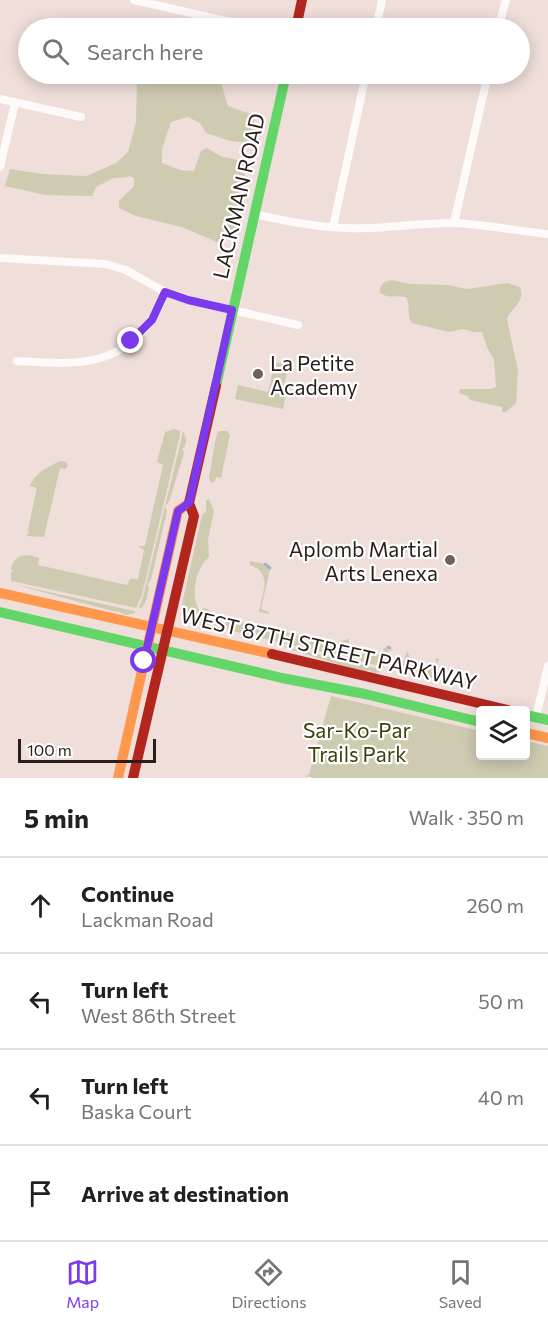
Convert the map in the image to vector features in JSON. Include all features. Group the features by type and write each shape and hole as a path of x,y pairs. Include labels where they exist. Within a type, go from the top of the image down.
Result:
{"main road":[{"path":"298,18 302,0"},
{"name":"LACKMAN ROAD","path":"133,778 194,516 189,503 284,84"},
{"name":"LACKMAN ROAD","path":"118,778 178,511 189,503"},
{"name":"WEST 87TH STREET PARKWAY","path":"0,593 152,626 487,706"},
{"name":"WEST 87TH STREET PARKWAY","path":"0,612 476,721"},
{"path":"531,716 548,720"},
{"path":"530,734 548,738"}],"street":[{"path":"134,0 213,18"},
{"path":"378,18 382,0"},
{"path":"501,18 506,0"},
{"path":"333,227 364,84"},
{"path":"454,223 486,84"},
{"path":"0,99 81,117"},
{"path":"0,167 15,103"},
{"path":"254,214 297,224 333,227 367,228 454,223 548,234"},
{"path":"0,258 106,264 126,270 165,292 188,300 298,325"},
{"path":"17,361 80,363 105,357 131,341 143,330 152,320 165,292"},
{"path":"531,716 548,666"}],"green space":[{"path":"137,84 221,84 228,106 253,115 256,128 251,143 230,141 206,133 200,123 188,117 171,122 162,149 162,163 180,170 194,171 201,151 207,148 221,156 242,162 246,169 234,233 219,243 182,227 136,216 119,208 119,201 134,186 134,178 129,176 113,179 97,186 92,196 45,195 5,186 10,169 43,174 87,176 116,163 128,152 136,123"},
{"path":"392,280 410,284 448,285 467,289 507,283 520,287 520,301 507,319 518,371 516,403 506,412 502,412 502,407 470,400 468,396 459,393 460,389 496,387 494,360 482,332 463,329 449,332 412,323 406,297 380,293 380,287"},
{"path":"275,362 284,364 282,372 287,373 284,385 288,386 283,409 235,399 238,385 268,392"},
{"path":"174,429 180,431 180,435 142,595 136,608 11,581 11,572 13,572 11,569 15,560 26,555 39,558 38,565 127,585 130,579 138,579 144,550 138,546 145,546 163,465 157,462 165,432"},
{"path":"227,431 230,435 221,478 216,477 211,483 209,477 217,433"},
{"path":"183,432 186,440 182,448 184,453 169,502 165,506"},
{"path":"61,461 66,462 68,466 65,469 60,468 44,537 26,536 29,533 37,488 30,486 43,470"},
{"path":"209,499 214,511 208,540 209,557 204,562 196,582 195,597 199,610 206,608 218,617 305,638 336,643 349,639 348,646 374,652 381,657 384,648 390,648 384,667 190,621 183,613 182,604 202,515 206,511 206,500"},
{"path":"165,506 167,511 151,580 147,585 149,586 148,596 140,609 139,607"},
{"path":"250,561 264,564 270,569 261,609 269,614 259,612 264,591 264,578 257,568 250,565"},
{"path":"13,584 134,611 135,613 126,615"},
{"path":"284,646 379,669 380,672 361,671"},
{"path":"407,651 411,661 424,664 424,666 437,664 435,659 439,658 434,677 428,678 404,672 403,664"},
{"name":"Sar-Ko-Par Trails Park","path":"331,696 476,730 476,760 530,760 530,742 548,746 548,778 308,778"}],"waterway":[{"path":"265,564 270,568"}],"traffic: fast":[{"path":"216,386 284,84"},
{"path":"0,612 476,721"},
{"path":"530,716 548,720"}],"traffic: slow":[{"path":"118,778 178,511 189,503"},
{"path":"0,593 272,654"},
{"path":"530,734 548,738"}],"traffic: jam":[{"path":"298,18 302,0"},
{"path":"133,778 194,516 189,503 216,386"},
{"path":"272,654 491,706"}],"place":[{"name":"La Petite Academy","path":"258,374"},
{"name":"Aplomb Martial Arts Lenexa","path":"450,560"}],"route":[{"path":"131,341 152,320 165,292 232,310 189,503 178,511 144,661"}]}
